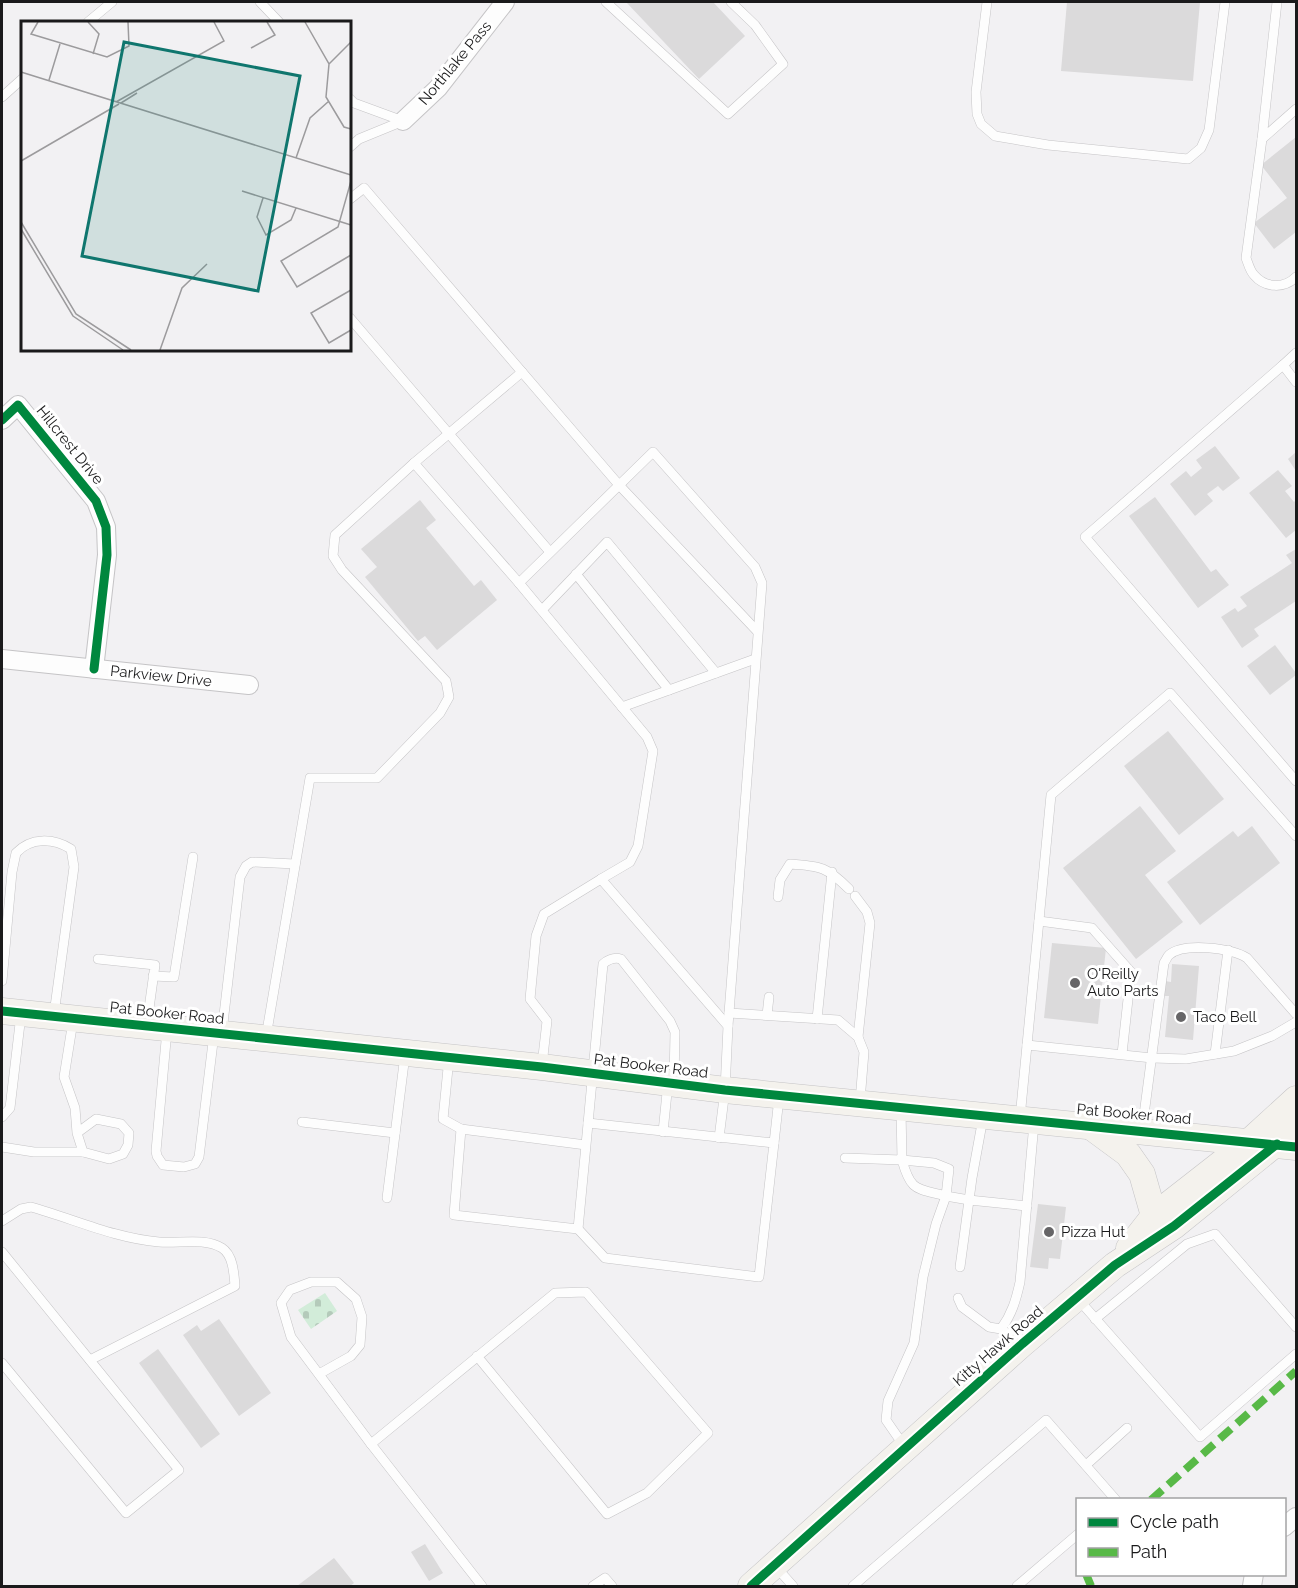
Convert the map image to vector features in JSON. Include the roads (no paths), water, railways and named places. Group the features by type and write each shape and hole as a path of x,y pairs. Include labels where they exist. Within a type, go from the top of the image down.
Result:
{"main road":[{"name":"Pat Booker Road","path":"11,1012 542,1067 779,1096 1287,1145"},
{"name":"Kitty Hawk Road","path":"1115,1264 1154,1216 1250,1141 1296,1099"},
{"path":"1090,1125 1128,1154 1142,1174 1154,1216"},
{"name":"Kitty Hawk Road","path":"751,1587 1022,1344 1115,1264 1174,1226 1287,1145 1296,1127"}],"street":[{"name":"Northlake Pass","path":"403,122 438,88 505,2"},
{"name":"Hillcrest Drive","path":"2,420 18,405 96,501 106,527 107,555 94,669"},
{"name":"Parkview Drive","path":"2,659 249,685"}],"lane":[{"path":"89,21 110,2"},
{"path":"260,2 278,21"},
{"path":"606,2 728,114 783,64 755,25 731,2"},
{"path":"987,2 976,92 981,124 995,136 1048,145 1188,159 1201,148 1209,130 1225,2"},
{"path":"1277,2 1246,258 1254,275 1269,285 1289,284 1296,277"},
{"path":"2,97 21,80"},
{"path":"351,100 354,104 403,122"},
{"path":"1262,139 1296,109"},
{"path":"351,146 359,139 403,122"},
{"path":"351,198 364,188 619,485 758,631"},
{"path":"351,319 550,552"},
{"path":"1296,352 1085,537 1296,781"},
{"path":"1283,365 1296,382"},
{"path":"266,1038 310,778 377,778 440,713 449,697 446,681 342,570 333,556 335,535 414,463 522,372"},
{"path":"519,583 653,452 755,567 762,583 725,1090 719,1138"},
{"path":"414,463 542,609 647,737 653,751 638,846 630,862 544,914 536,936 530,999 547,1021 542,1067"},
{"path":"542,609 607,542 716,673"},
{"path":"576,574 669,690"},
{"path":"622,707 755,659"},
{"path":"1001,1329 1016,1303 1020,1282 1027,1206 1027,1045 1051,795 1170,693 1296,836"},
{"path":"2,981 12,872 16,853 34,840 60,842 71,849 74,867 64,1017 64,1077 75,1108 77,1133 83,1152"},
{"path":"153,976 174,977 193,857"},
{"path":"98,959 154,965 157,1027 157,1156 163,1165 184,1167 195,1164 199,1157 240,877 246,866 257,860 295,864"},
{"path":"778,897 780,880 790,864 815,866 832,872 867,912 870,922 858,1037 864,1052 860,1103"},
{"path":"817,1019 832,872"},
{"path":"601,879 728,1026"},
{"path":"1039,921 1092,928 1131,972 1122,1053"},
{"path":"1142,1130 1164,963 1170,954 1187,948 1238,952 1247,958 1296,1014"},
{"path":"1215,1054 1228,950"},
{"path":"578,1229 603,964 616,957 621,958 670,1021 675,1032 671,1083 663,1132"},
{"path":"767,1015 769,997"},
{"path":"2,1117 10,1108 11,1012"},
{"path":"729,1013 838,1020 858,1037"},
{"path":"1027,1045 1122,1053 1152,1058 1186,1059 1234,1051 1272,1036 1296,1022"},
{"path":"387,1198 405,1053"},
{"path":"449,1057 443,1119 461,1129 586,1144"},
{"path":"2,1092 11,1087"},
{"path":"461,1129 454,1215 578,1229 606,1258 759,1277 779,1096"},
{"path":"901,1107 902,1160 908,1180 916,1188 969,1200 1027,1206"},
{"path":"960,1267 983,1115"},
{"path":"2,1147 34,1152 83,1152 109,1159 123,1154 128,1145 129,1133 121,1124 96,1119 77,1133"},
{"path":"303,1122 395,1133"},
{"path":"588,1123 774,1143"},
{"path":"845,1158 934,1163 949,1169 946,1196 936,1224 924,1277 914,1343 888,1401 886,1420 906,1448"},
{"path":"2,1221 21,1209 31,1207 124,1238 160,1243 205,1242 220,1246 227,1252 233,1269 235,1286 90,1360"},
{"path":"1095,1319 1187,1244 1215,1234 1296,1327"},
{"path":"2,1252 179,1470 126,1513 2,1363"},
{"path":"319,1374 351,1356 360,1345 362,1317 356,1299 337,1282 311,1282 290,1290 281,1303 291,1336 319,1374 371,1444 482,1587"},
{"path":"371,1444 477,1356 555,1293 586,1292 708,1432 648,1493 607,1514 477,1356"},
{"path":"958,1298 962,1306 989,1327 1001,1329 1022,1344"},
{"path":"1077,1298 1200,1437 1296,1354"},
{"path":"853,1587 1046,1420 1114,1498"},
{"path":"1086,1465 1127,1428"},
{"path":"1017,1587 1076,1535"},
{"path":"775,1566 793,1587"},
{"path":"593,1587 605,1578 612,1587"}],"place":[{"name":"O'Reilly Auto Parts","path":"1075,983"},
{"name":"Taco Bell","path":"1181,1017"},
{"name":"Pizza Hut","path":"1049,1232"}]}
